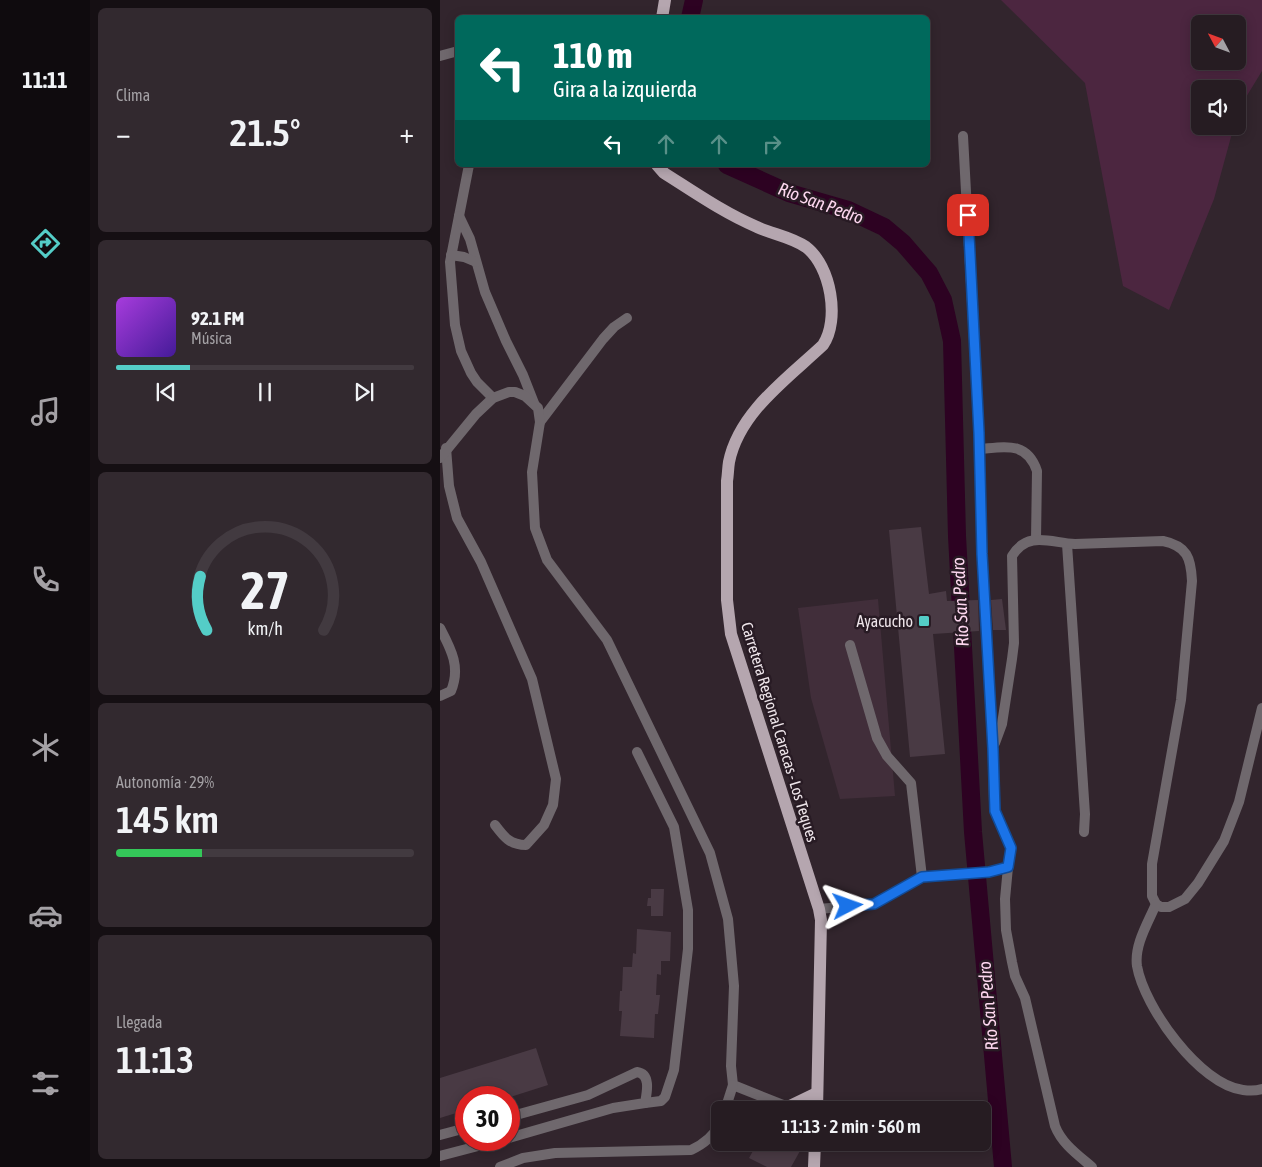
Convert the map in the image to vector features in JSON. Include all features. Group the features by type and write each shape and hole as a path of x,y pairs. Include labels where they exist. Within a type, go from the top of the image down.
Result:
{"main road":[{"path":"662,15 665,0"},
{"name":"Carretera Regional Caracas - Los Teques","path":"659,167 664,173 731,214 758,228 806,247 817,258 825,275 830,297 832,322 828,338 752,414 737,438 729,462 727,481 727,600 731,634 819,908 821,920 817,1101"},
{"path":"802,1101 817,1093"},
{"path":"814,1167 815,1151"}],"street":[{"path":"440,56 455,52"},
{"path":"963,136 980,449 982,554 995,811 1011,848 1005,899 1006,930 1015,976 1025,998 1055,1126 1065,1143 1092,1167"},
{"path":"469,167 450,262 452,292 457,338 471,373 493,398"},
{"path":"459,216 470,239 485,292 523,375 534,404"},
{"path":"451,255 464,257 476,262"},
{"path":"540,422 603,339 614,327 627,318"},
{"path":"440,458 446,448 476,414 493,398 509,392 515,392 525,396 538,408 540,422 532,472 535,528 547,560 607,640 710,853 728,919 734,986 731,1066 733,1085 728,1101"},
{"path":"980,449 1015,447 1027,454 1035,463 1038,471 1036,540"},
{"path":"446,448 449,486 457,518 481,562 532,679 556,779 553,805 544,825 526,845 510,843 496,825"},
{"path":"993,749 1002,724 1014,643 1012,556 1017,548 1024,543 1036,540 1047,539 1067,544 1163,540 1182,548 1192,568 1181,700 1152,864 1152,896 1156,904 1161,907 1169,907 1185,899 1198,883 1224,841 1239,802 1262,708"},
{"path":"1067,544 1085,814 1084,832"},
{"path":"440,628 456,669 451,691 440,696"},
{"path":"850,645 877,738 887,756 911,783 922,877"},
{"path":"520,1135 613,1108 661,1101 665,1097 674,1070 688,950 688,910 674,827 637,752"},
{"path":"819,908 874,904 922,877 989,872 1008,867"},
{"path":"1156,904 1140,943 1137,964 1139,975 1160,1017 1181,1047 1197,1064 1221,1083 1241,1090 1252,1091 1262,1089"},
{"path":"520,1113 588,1094 637,1072 642,1073 646,1077 645,1103"},
{"path":"733,1085 772,1101"},
{"path":"440,1136 455,1131"},
{"path":"500,1167 522,1158 555,1153 691,1150 711,1137"},
{"path":"440,1156 459,1151"}],"shaded area":[{"path":"1001,0 1262,0 1262,71 1246,97 1246,80 1191,80 1191,135 1232,135 1214,199 1169,310 1123,286 1085,83"},
{"path":"878,599 895,796 840,799 811,698 798,608"}],"building":[{"path":"921,527 929,594 946,591 947,601 978,600 979,631 933,634 945,754 910,757 889,530"},
{"path":"1002,599 1006,630 993,630 991,600"},
{"path":"651,889 664,889 663,916 651,916 651,906 647,906 648,898 651,898"},
{"path":"637,929 671,932 670,961 661,961 661,975 657,974 656,995 660,995 658,1014 655,1014 654,1038 620,1036 622,1011 619,1011 623,967 632,967 633,953 636,954"},
{"path":"536,1048 548,1085 520,1094 520,1086 455,1086 455,1113 440,1118 440,1078"},
{"path":"753,1151 800,1151 791,1167 767,1167 749,1158"}],"waterway":[{"name":"Río San Pedro","path":"691,15 694,0"},
{"name":"Río San Pedro","path":"731,167 789,193 848,210 884,227 903,243 929,273 943,300 952,341 957,536 973,832 1003,1167"}],"place":[{"name":"Ayacucho","path":"924,621"}],"route":[{"path":"848,906 874,904 922,877 989,872 1008,867 1011,854 1011,848 995,811 968,215"}]}
